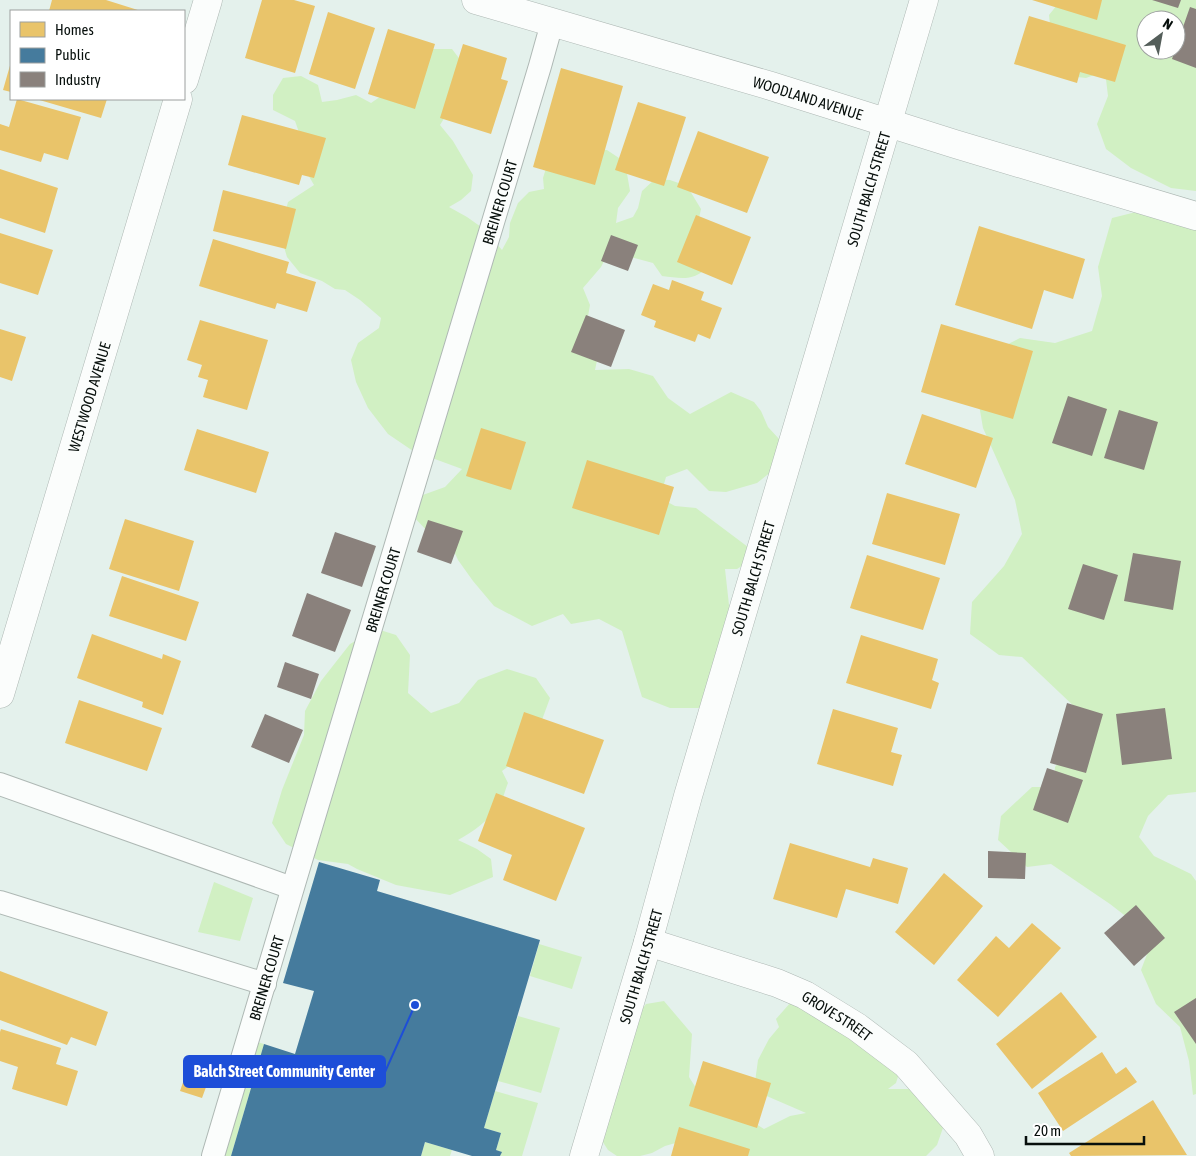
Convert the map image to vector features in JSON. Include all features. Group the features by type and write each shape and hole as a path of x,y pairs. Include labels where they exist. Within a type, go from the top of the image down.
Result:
{"street":[{"path":"185,77 208,0"},
{"name":"WOODLAND AVENUE","path":"476,0 762,84 888,124 1196,216"},
{"name":"SOUTH BALCH STREET","path":"584,1156 648,942 688,796 924,0"},
{"name":"WESTWOOD AVENUE","path":"0,694 178,100"},
{"name":"GROVE STREET","path":"648,942 776,982 805,995 857,1026 906,1064 968,1136 980,1156"}],"lane":[{"name":"BREINER COURT","path":"213,1156 552,22"},
{"path":"0,784 292,888"},
{"path":"0,902 265,984"}],"green space":[{"path":"1061,0 1196,0 1196,191 1171,188 1131,168 1106,149 1097,124 1108,96 1105,71 1086,78 1068,76 1052,44 1049,15"},
{"path":"425,49 452,49 471,74 440,125 453,141 473,175 471,191 449,207 484,229 502,250 509,237 510,223 518,203 529,192 544,189 543,178 548,162 581,149 607,150 625,162 630,191 618,208 616,223 633,217 638,208 642,191 655,179 670,180 687,186 701,209 696,232 707,267 702,272 686,278 662,276 653,263 610,249 601,267 583,288 590,305 587,322 599,351 595,370 629,369 653,376 668,398 690,414 731,392 754,402 761,411 768,427 780,440 776,468 757,483 726,492 709,491 687,469 666,477 660,498 675,506 696,508 748,547 748,562 737,569 725,569 731,623 713,694 699,708 670,708 642,697 622,631 599,619 571,624 563,614 532,626 494,606 458,560 445,531 430,534 412,515 420,496 445,487 462,469 413,451 388,434 368,408 356,382 351,360 358,343 379,328 381,318 345,290 335,289 322,281 300,273 287,257 281,237 288,202 314,185 303,166 301,138 295,121 273,110 273,95 283,78 301,76 318,85 322,102 356,95 371,103 390,90"},
{"path":"1140,211 1196,230 1196,792 1168,795 1148,816 1139,837 1154,856 1191,874 1196,881 1196,1094 1193,1095 1189,1061 1180,1027 1156,1004 1141,970 1149,949 1141,928 1110,904 1051,864 1027,867 998,840 1001,816 1032,787 1054,787 1055,767 1076,741 1079,711 1022,657 999,655 970,634 972,602 1004,566 1022,534 1015,500 983,428 977,393 989,354 1020,338 1055,343 1092,331 1102,296 1098,267 1112,218"},
{"path":"377,629 396,635 410,655 408,693 431,713 459,703 478,680 507,669 536,678 550,698 539,728 518,759 502,771 508,783 499,806 480,825 458,840 477,849 491,859 493,877 450,895 396,885 348,864 318,860 286,844 272,823 282,790 304,735 305,711 321,681 350,644"},
{"path":"214,882 253,898 240,941 198,932"},
{"path":"539,944 582,957 572,989 530,976"},
{"path":"664,1001 692,1034 689,1077 703,1099 745,1117 764,1129 790,1116 806,1113 762,1094 755,1082 758,1060 769,1039 779,1027 776,1019 791,1002 901,1067 896,1083 888,1089 913,1089 945,1122 937,1145 926,1156 746,1156 686,1140 640,1156 617,1156 608,1150 597,1133 611,1101 621,1084 615,1063 624,1033 646,1004"},
{"path":"518,1016 560,1028 541,1093 498,1081"},
{"path":"257,1042 264,1044 231,1156 225,1156"},
{"path":"495,1091 538,1103 522,1156 500,1156 501,1152 496,1150 501,1133 484,1128"},
{"path":"425,1142 452,1150 450,1156 421,1156"}],"building: Homes":[{"path":"52,0 106,0 138,10 49,10"},
{"path":"262,0 294,0 315,6 295,73 245,58"},
{"path":"1032,0 1102,0 1097,20"},
{"path":"328,12 375,28 355,89 309,74"},
{"path":"1029,16 1126,45 1115,82 1080,72 1077,83 1014,64"},
{"path":"388,29 435,44 415,109 368,94"},
{"path":"463,44 507,58 501,79 508,81 491,134 440,118"},
{"path":"10,66 10,92 3,90"},
{"path":"561,68 623,86 595,185 533,167"},
{"path":"17,100 81,117 68,160 44,153 41,162 0,150 0,124 9,127"},
{"path":"39,100 107,100 101,118"},
{"path":"638,102 686,117 664,186 615,170"},
{"path":"242,115 326,138 314,178 302,175 299,185 228,165"},
{"path":"698,131 769,157 747,213 677,187"},
{"path":"0,169 58,188 45,233 0,218"},
{"path":"223,190 296,209 286,249 213,231"},
{"path":"696,215 751,237 732,285 677,262"},
{"path":"979,226 1085,259 1073,299 1044,290 1032,329 955,305"},
{"path":"0,233 53,250 38,295 0,283"},
{"path":"213,239 289,262 286,273 316,282 307,312 277,303 275,309 199,286"},
{"path":"672,280 704,292 701,300 722,308 710,339 698,334 695,342 654,327 656,321 641,315 653,284 669,290"},
{"path":"200,320 268,340 247,410 203,397 208,380 198,377 202,365 187,360"},
{"path":"941,324 1033,351 1013,419 921,392"},
{"path":"0,329 26,337 12,381 0,377"},
{"path":"922,414 993,438 976,488 905,464"},
{"path":"481,428 526,442 511,490 466,476"},
{"path":"197,429 269,452 256,493 184,470"},
{"path":"587,460 674,487 659,535 572,508"},
{"path":"887,493 960,514 945,565 872,544"},
{"path":"125,519 194,541 179,591 109,569"},
{"path":"867,555 940,578 923,630 850,608"},
{"path":"122,576 199,602 186,641 109,616"},
{"path":"92,634 162,659 163,654 181,661 163,715 142,707 143,702 77,678"},
{"path":"861,635 938,659 932,680 939,683 931,709 846,683"},
{"path":"79,700 162,728 147,771 65,743"},
{"path":"833,709 898,728 891,752 902,755 893,786 817,764"},
{"path":"524,712 604,740 584,794 506,766"},
{"path":"496,793 585,828 556,901 503,880 512,855 478,841"},
{"path":"790,843 870,867 873,858 908,868 898,904 846,889 837,918 773,899"},
{"path":"944,873 983,906 934,965 895,932"},
{"path":"1032,923 1061,948 998,1017 957,980 996,936 1009,948"},
{"path":"0,971 108,1012 96,1046 71,1037 67,1045 0,1020"},
{"path":"1061,992 1097,1037 1032,1089 996,1044"},
{"path":"1,1029 61,1048 56,1064 78,1071 67,1106 12,1089 18,1067 0,1061"},
{"path":"1102,1052 1116,1074 1126,1067 1137,1082 1063,1131 1038,1093"},
{"path":"703,1061 771,1083 757,1128 689,1106"},
{"path":"187,1071 209,1079 202,1098 180,1091"},
{"path":"1153,1100 1187,1155 1071,1156 1069,1153"},
{"path":"679,1127 750,1149 748,1156 671,1156"}],"building: Public":[{"path":"319,862 380,880 377,891 540,940 484,1128 501,1133 496,1150 502,1152 500,1156 472,1156 425,1142 421,1156 231,1156 264,1044 295,1054 314,991 283,983"}],"building: Industry":[{"path":"1152,0 1181,0 1178,8"},
{"path":"1190,7 1196,9 1196,68 1175,60 1186,60 1186,18"},
{"path":"611,235 638,245 628,271 601,261"},
{"path":"586,315 625,330 611,367 571,352"},
{"path":"1068,396 1107,409 1092,456 1052,443"},
{"path":"1119,410 1158,422 1144,470 1104,458"},
{"path":"428,520 463,531 451,564 417,552"},
{"path":"335,532 376,546 362,587 321,573"},
{"path":"1133,553 1181,561 1173,610 1124,601"},
{"path":"1083,564 1118,575 1104,620 1068,609"},
{"path":"307,593 351,610 335,652 292,636"},
{"path":"285,662 319,674 311,699 277,687"},
{"path":"1067,703 1103,714 1086,773 1050,763"},
{"path":"1165,708 1172,759 1122,765 1116,714"},
{"path":"265,714 303,730 289,763 251,747"},
{"path":"1047,768 1083,780 1068,823 1033,810"},
{"path":"988,851 1026,853 1025,879 988,878"},
{"path":"1136,905 1165,938 1134,966 1104,933"},
{"path":"1196,998 1196,1044 1174,1012"}],"place":[{"name":"Balch Street Community Center","path":"415,1005"}]}
